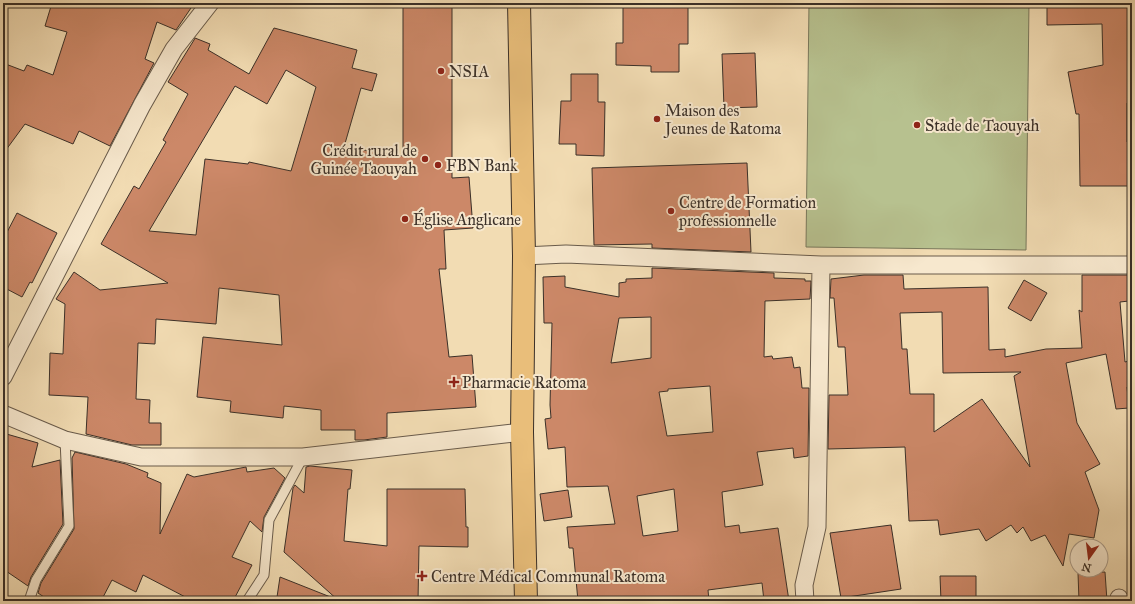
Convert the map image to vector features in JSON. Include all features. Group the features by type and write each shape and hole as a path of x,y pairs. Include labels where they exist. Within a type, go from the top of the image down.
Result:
{"main road":[{"path":"519,3 524,256 522,432 526,601"}],"street":[{"path":"3,377 142,105 174,49 210,3"},
{"path":"524,256 566,254 822,265 1132,265"},
{"path":"805,601 804,585 817,527 822,265"},
{"path":"3,414 65,440 141,457 303,457 522,432"}],"lane":[{"path":"29,601 36,580 69,526 65,440"},
{"path":"247,601 264,575 269,520 303,457"}],"green space":[{"name":"Stade de Taouyah","path":"809,3 1029,3 1026,250 806,247"}],"building":[{"path":"52,3 178,3 191,8 176,30 157,22 145,59 154,63 110,146 79,131 73,144 25,124 3,154 3,63 24,71 27,65 53,75 67,32 45,26"},
{"path":"403,3 452,3 452,178 469,177 473,228 444,230 446,269 439,269 449,357 472,355 476,407 387,413 387,437 355,440 355,430 321,430 321,410 284,406 283,418 230,412 231,401 197,397 203,337 282,345 279,295 219,288 216,324 156,319 155,344 138,343 136,399 150,400 149,423 161,423 161,445 132,445 86,434 88,397 49,395 50,353 63,354 65,304 56,299 74,272 100,290 168,283 101,244 134,186 139,189 166,142 163,140 188,94 168,82 195,38 210,44 208,50 249,74 274,28 357,50 352,68 377,74 372,91 361,88 344,147 403,156","holes":["286,70 316,87 291,171 249,162 248,164 205,159 196,235 149,231 235,86 267,104"]},
{"path":"623,3 688,3 688,44 679,44 679,72 651,72 651,66 616,65 616,43 623,43"},
{"path":"1047,3 1132,3 1132,103 1127,103 1127,142 1132,142 1132,186 1080,186 1079,114 1076,114 1068,72 1103,65 1102,24 1047,25"},
{"path":"755,53 757,107 724,108 722,54"},
{"path":"571,74 598,74 598,102 605,102 604,156 576,155 576,144 559,144 561,101 571,101"},
{"path":"747,163 751,252 652,248 652,244 594,245 592,168"},
{"path":"17,213 57,233 32,283 30,282 22,297 3,287 3,240"},
{"path":"652,268 774,273 774,278 805,279 805,281 811,281 810,299 765,301 764,357 772,356 773,359 792,357 794,368 800,367 802,388 809,388 808,456 794,458 793,448 757,452 763,485 722,492 725,527 739,525 740,533 778,528 789,601 764,601 762,583 708,590 709,601 578,601 573,548 569,548 567,527 615,524 608,486 567,487 565,447 548,449 545,419 551,418 552,323 544,323 543,277 565,276 565,287 619,297 619,283 626,282 626,279 652,278","holes":["651,317 651,358 611,363 619,318","710,386 713,432 667,436 659,392 668,391 668,389","674,489 678,531 643,536 637,496"]},
{"path":"864,275 903,275 904,289 988,287 989,350 1005,349 1005,357 1046,349 1082,348 1079,310 1082,312 1082,275 1128,275 1129,301 1120,302 1125,362 1132,360 1132,387 1127,387 1129,408 1116,409 1106,354 1066,363 1077,423 1100,464 1085,472 1099,510 1094,538 1069,534 1063,566 1045,535 1031,541 1023,527 1017,533 1011,525 986,541 979,529 940,535 938,520 909,521 905,447 828,449 829,395 848,395 845,347 838,347 834,298 830,298 831,279","holes":["942,312 943,373 1021,372 1014,376 1030,467 982,399 934,432 934,394 910,394 907,349 902,349 900,313"]},
{"path":"1024,280 1047,293 1031,321 1008,308"},
{"path":"3,433 38,443 32,467 60,460 63,524 31,577 28,586 3,569"},
{"path":"75,452 126,464 148,473 147,477 161,483 160,534 187,474 194,477 246,467 247,472 274,468 285,478 264,517 262,532 250,521 232,557 252,565 233,601 193,601 143,575 136,592 112,580 101,601 50,601 38,593 41,583 74,529 72,458"},
{"path":"310,466 352,470 350,489 348,489 344,541 387,546 387,489 465,489 468,547 419,546 418,601 339,601 284,552 293,488 295,485 304,493 306,467"},
{"path":"568,490 572,517 544,521 540,494"},
{"path":"891,525 901,589 841,598 830,533"},
{"path":"940,576 976,576 976,601 941,601"},
{"path":"280,577 333,598 332,601 310,601 277,597"},
{"path":"1078,578 1105,578 1107,601 1079,601"}],"place":[{"name":"NSIA","path":"441,71"},
{"name":"Maison des Jeunes de Ratoma","path":"657,119"},
{"name":"Stade de Taouyah","path":"917,125"},
{"name":"Crédit rural de Guinée Taouyah","path":"425,159"},
{"name":"FBN Bank","path":"438,165"},
{"name":"Centre de Formation professionnelle","path":"671,211"},
{"name":"Église Anglicane","path":"405,219"},
{"name":"Pharmacie Ratoma","path":"454,382"},
{"name":"Centre Médical Communal Ratoma","path":"422,576"}]}
